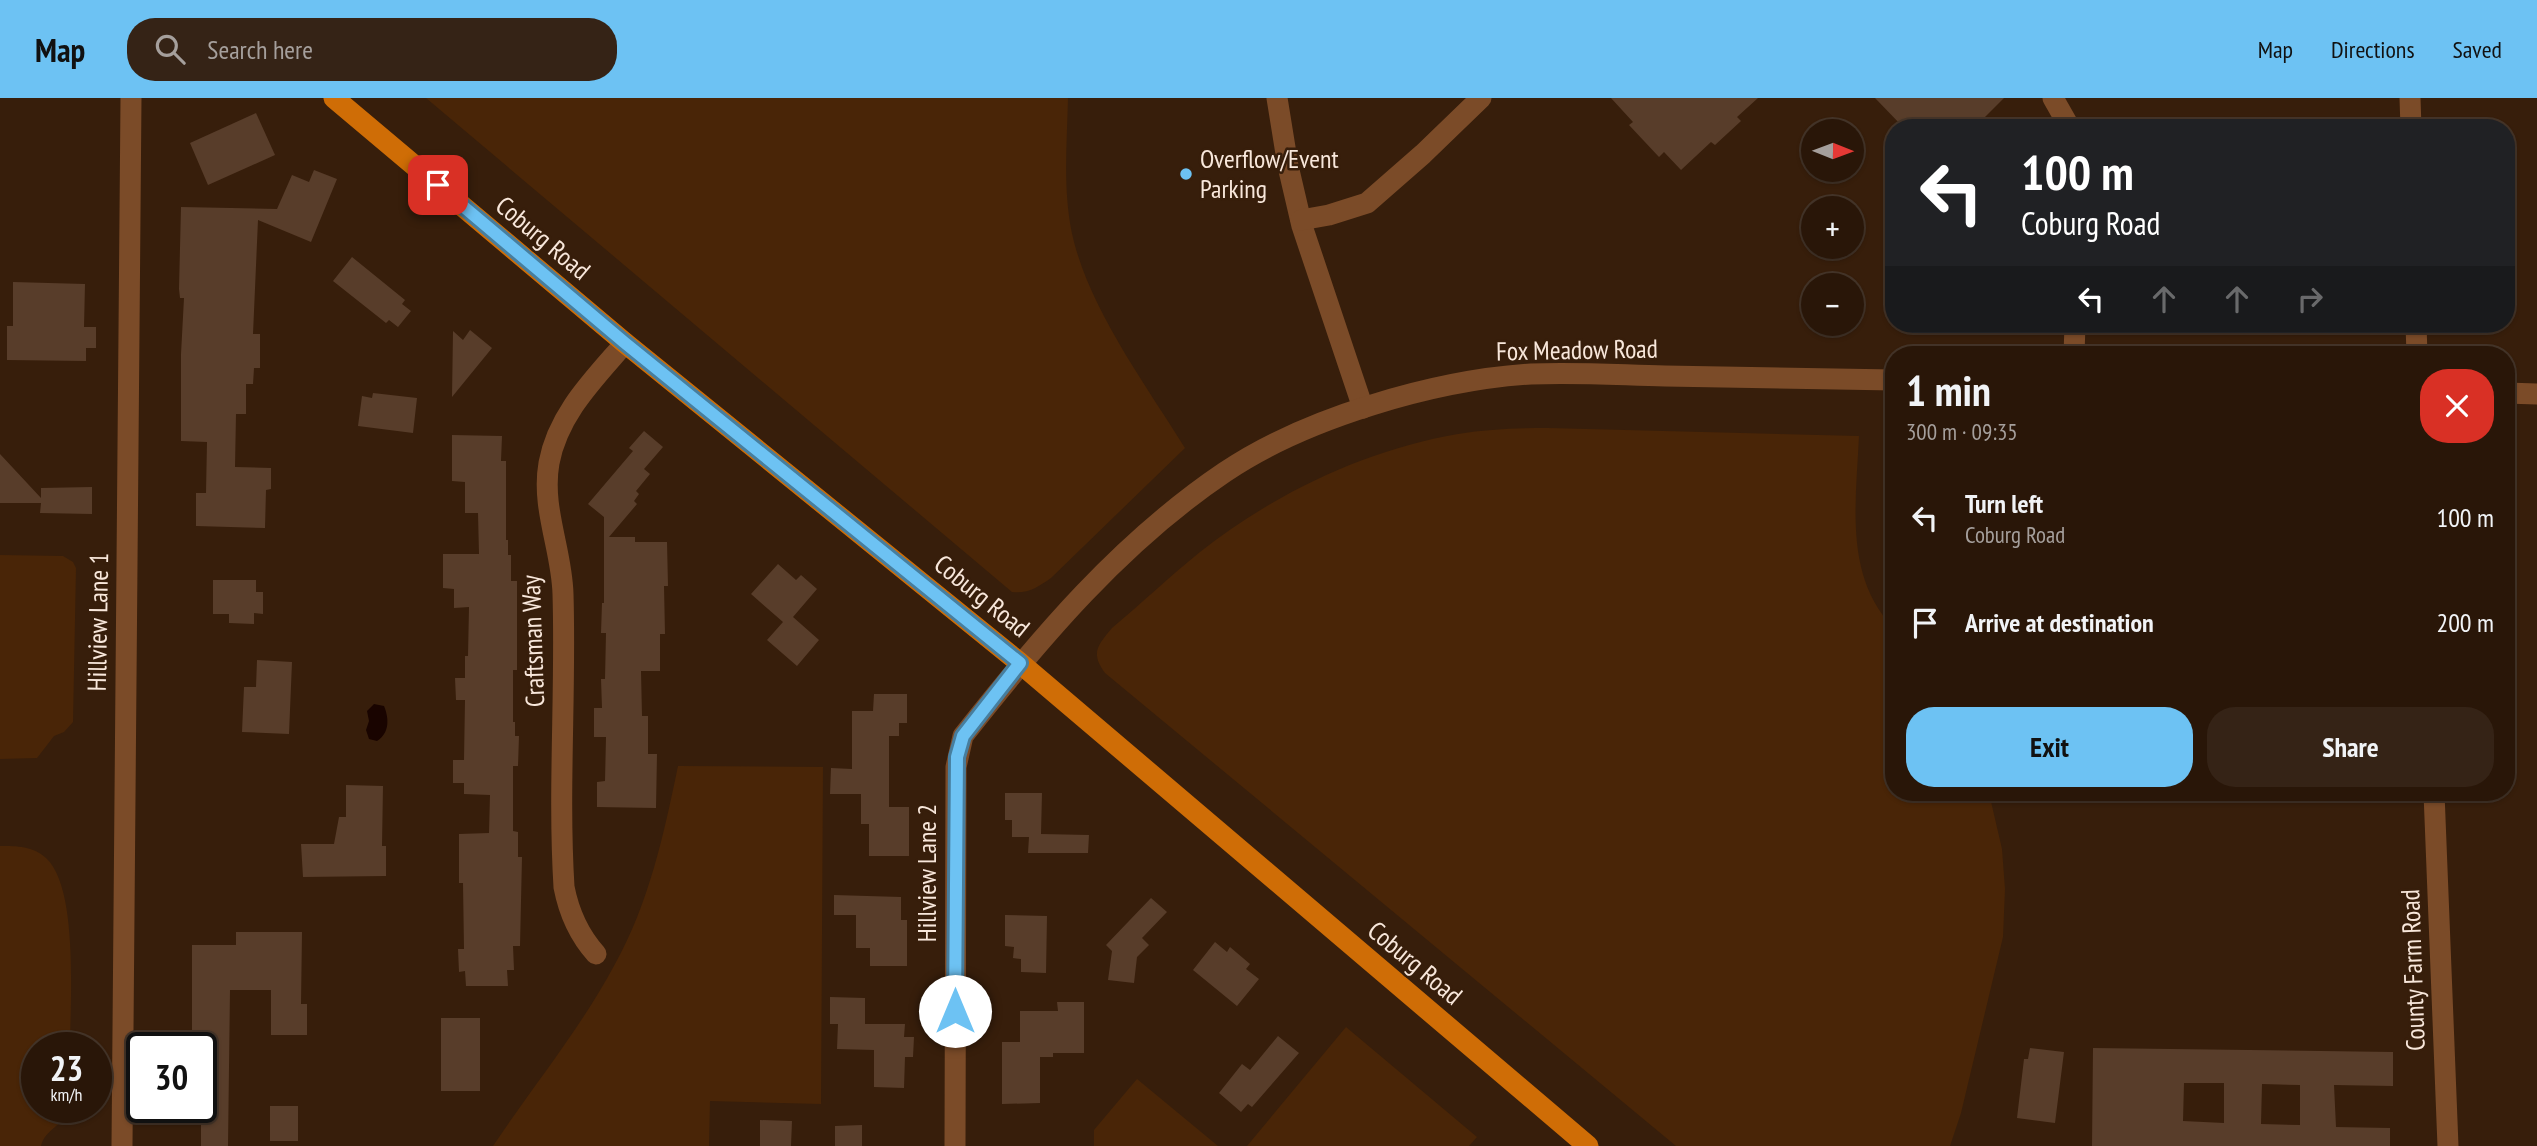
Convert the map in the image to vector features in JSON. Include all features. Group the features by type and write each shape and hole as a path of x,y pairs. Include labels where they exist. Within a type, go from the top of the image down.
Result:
{"main road":[{"name":"Coburg Road","path":"334,98 625,343 1020,663 1588,1146"}],"street":[{"name":"Hillview Lane 1","path":"122,1146 131,98"},
{"path":"1277,98 1284,148 1301,220 1363,408"},
{"path":"1301,220 1329,215 1367,203 1423,154 1480,98"},
{"path":"2053,98 2065,119"},
{"path":"2410,98 2411,119"},
{"name":"Craftsman Way","path":"596,954 580,934 564,887 563,592 550,521 547,482 554,444 568,414 625,343"},
{"name":"Fox Meadow Road","path":"1020,663 1122,555 1186,500 1227,471 1262,451 1363,408 1465,383 1532,374 1885,380"},
{"path":"2515,393 2537,394"},
{"name":"Hillview Lane 2","path":"955,1146 957,757 963,736 1020,663"},
{"name":"County Farm Road","path":"2434,801 2448,1146"}],"shaded area":[{"path":"426,98 1068,98 1068,206 1074,242 1083,269 1107,322 1185,448 1051,578 1028,591 1012,592"},
{"path":"1514,429 1859,436 1856,537 1867,585 1885,617 1885,801 1991,801 2002,849 2005,889 2003,937 1961,1113 1950,1146 1676,1146 1105,673 1100,666 1098,649 1112,628 1200,552 1290,493 1355,463 1423,441 1480,431"},
{"path":"0,555 63,556 73,562 76,568 73,722 64,732 54,736 37,758 0,759"},
{"path":"374,704 384,706 387,715 386,730 377,741 369,739 366,730 369,721 367,711"},
{"path":"678,766 823,767 821,1104 710,1101 709,1146 493,1146 587,1011 627,941 654,868"},
{"path":"0,846 30,849 41,854 57,873 68,920 71,976 70,1032 21,1032 21,1123 60,1123 46,1136 41,1146 0,1146"},
{"path":"1346,1027 1477,1137 1469,1146 1247,1146"},
{"path":"1137,1079 1218,1146 1094,1146 1094,1130"}],"building":[{"path":"1611,98 1758,98 1737,117 1741,121 1715,145 1711,142 1681,170 1664,152 1659,157 1629,125 1633,122"},
{"path":"1875,98 2004,98 1983,119 1895,119"},
{"path":"256,113 275,155 208,185 190,143"},
{"path":"314,170 337,179 311,242 258,220 253,334 260,334 260,368 254,368 253,384 246,384 246,414 236,414 235,467 271,468 271,489 266,490 265,528 196,526 196,493 206,493 207,442 181,441 184,298 180,298 179,289 181,207 277,209 292,175 309,182"},
{"path":"352,257 405,300 402,304 411,311 398,327 389,320 386,323 333,281"},
{"path":"13,282 85,284 84,327 96,327 96,348 86,348 86,361 7,360 7,326 13,326"},
{"path":"470,330 492,348 452,397 453,331 463,340"},
{"path":"373,393 417,398 413,433 358,426 362,396 372,398"},
{"path":"644,431 663,447 644,469 650,474 636,491 639,494 634,501 637,504 609,537 635,537 635,542 667,542 668,586 664,586 665,634 660,634 660,671 641,671 642,716 648,716 648,754 657,754 656,808 597,807 597,782 605,781 606,737 594,737 594,708 602,708 601,679 605,679 606,633 601,633 604,603 604,517 588,504 633,451 629,448"},
{"path":"452,435 502,436 501,461 506,461 506,540 508,555 511,555 511,581 517,581 517,670 513,670 513,722 515,736 519,736 518,766 513,766 513,831 518,832 518,857 522,857 520,946 513,946 514,970 507,970 508,986 466,986 465,971 459,972 458,949 464,949 463,883 459,883 459,834 489,833 490,795 464,794 464,783 453,783 453,760 464,760 465,700 456,700 455,678 465,678 469,607 454,608 454,589 443,588 443,554 479,554 478,513 465,513 465,482 452,481"},
{"path":"0,454 41,498 41,488 92,487 92,514 40,513 41,503 0,503"},
{"path":"778,564 796,580 801,575 817,589 793,617 819,640 797,666 767,640 783,622 751,594"},
{"path":"213,580 256,580 256,592 263,592 263,614 254,613 254,624 229,623 229,614 213,614"},
{"path":"257,660 292,662 289,734 242,732 244,687 256,687"},
{"path":"874,694 907,694 907,723 899,723 899,736 889,736 889,807 909,807 909,856 869,856 869,824 861,824 861,794 830,794 831,768 852,769 852,711 873,711"},
{"path":"346,785 383,786 382,846 386,846 386,876 303,877 301,844 334,844 339,817 346,817"},
{"path":"1005,793 1042,793 1041,834 1089,835 1088,853 1028,853 1029,837 1012,837 1012,820 1005,820"},
{"path":"834,895 901,897 901,920 907,920 907,966 870,966 870,948 856,948 856,915 834,915"},
{"path":"1151,898 1167,912 1142,938 1149,945 1137,957 1134,983 1108,980 1112,951 1106,945"},
{"path":"1005,915 1047,916 1046,973 1021,972 1021,959 1013,958 1014,947 1005,946"},
{"path":"236,932 302,932 301,1004 307,1004 307,1035 271,1035 271,990 230,990 228,1146 201,1146 201,1123 217,1123 217,1032 192,1030 192,945 236,945"},
{"path":"1215,942 1227,952 1230,947 1250,964 1246,969 1259,979 1237,1006 1193,970"},
{"path":"830,997 865,998 865,1024 905,1024 904,1037 914,1037 913,1057 905,1057 904,1088 874,1087 874,1050 837,1049 838,1024 830,1024"},
{"path":"1057,1002 1084,1002 1084,1053 1053,1053 1053,1057 1040,1057 1040,1103 1002,1104 1002,1042 1020,1042 1020,1011 1058,1011"},
{"path":"441,1018 480,1018 480,1091 441,1091"},
{"path":"1278,1036 1299,1053 1252,1107 1248,1104 1241,1112 1219,1093 1242,1064 1250,1070"},
{"path":"2030,1048 2064,1052 2055,1123 2017,1118 2024,1059 2028,1059"},
{"path":"2093,1048 2393,1052 2393,1086 2334,1085 2336,1127 2390,1128 2390,1146 2092,1146","holes":["2184,1083 2224,1083 2224,1123 2183,1121","2262,1084 2300,1085 2300,1125 2261,1124"]},
{"path":"270,1106 298,1106 298,1141 270,1141"},
{"path":"760,1120 792,1121 791,1146 760,1146"},
{"path":"862,1125 862,1146 835,1146 835,1126"}],"place":[{"name":"Overflow/Event Parking","path":"1186,174"}],"route":[{"path":"438,185 625,343 1020,663 963,736 957,757 955,1011"}]}
